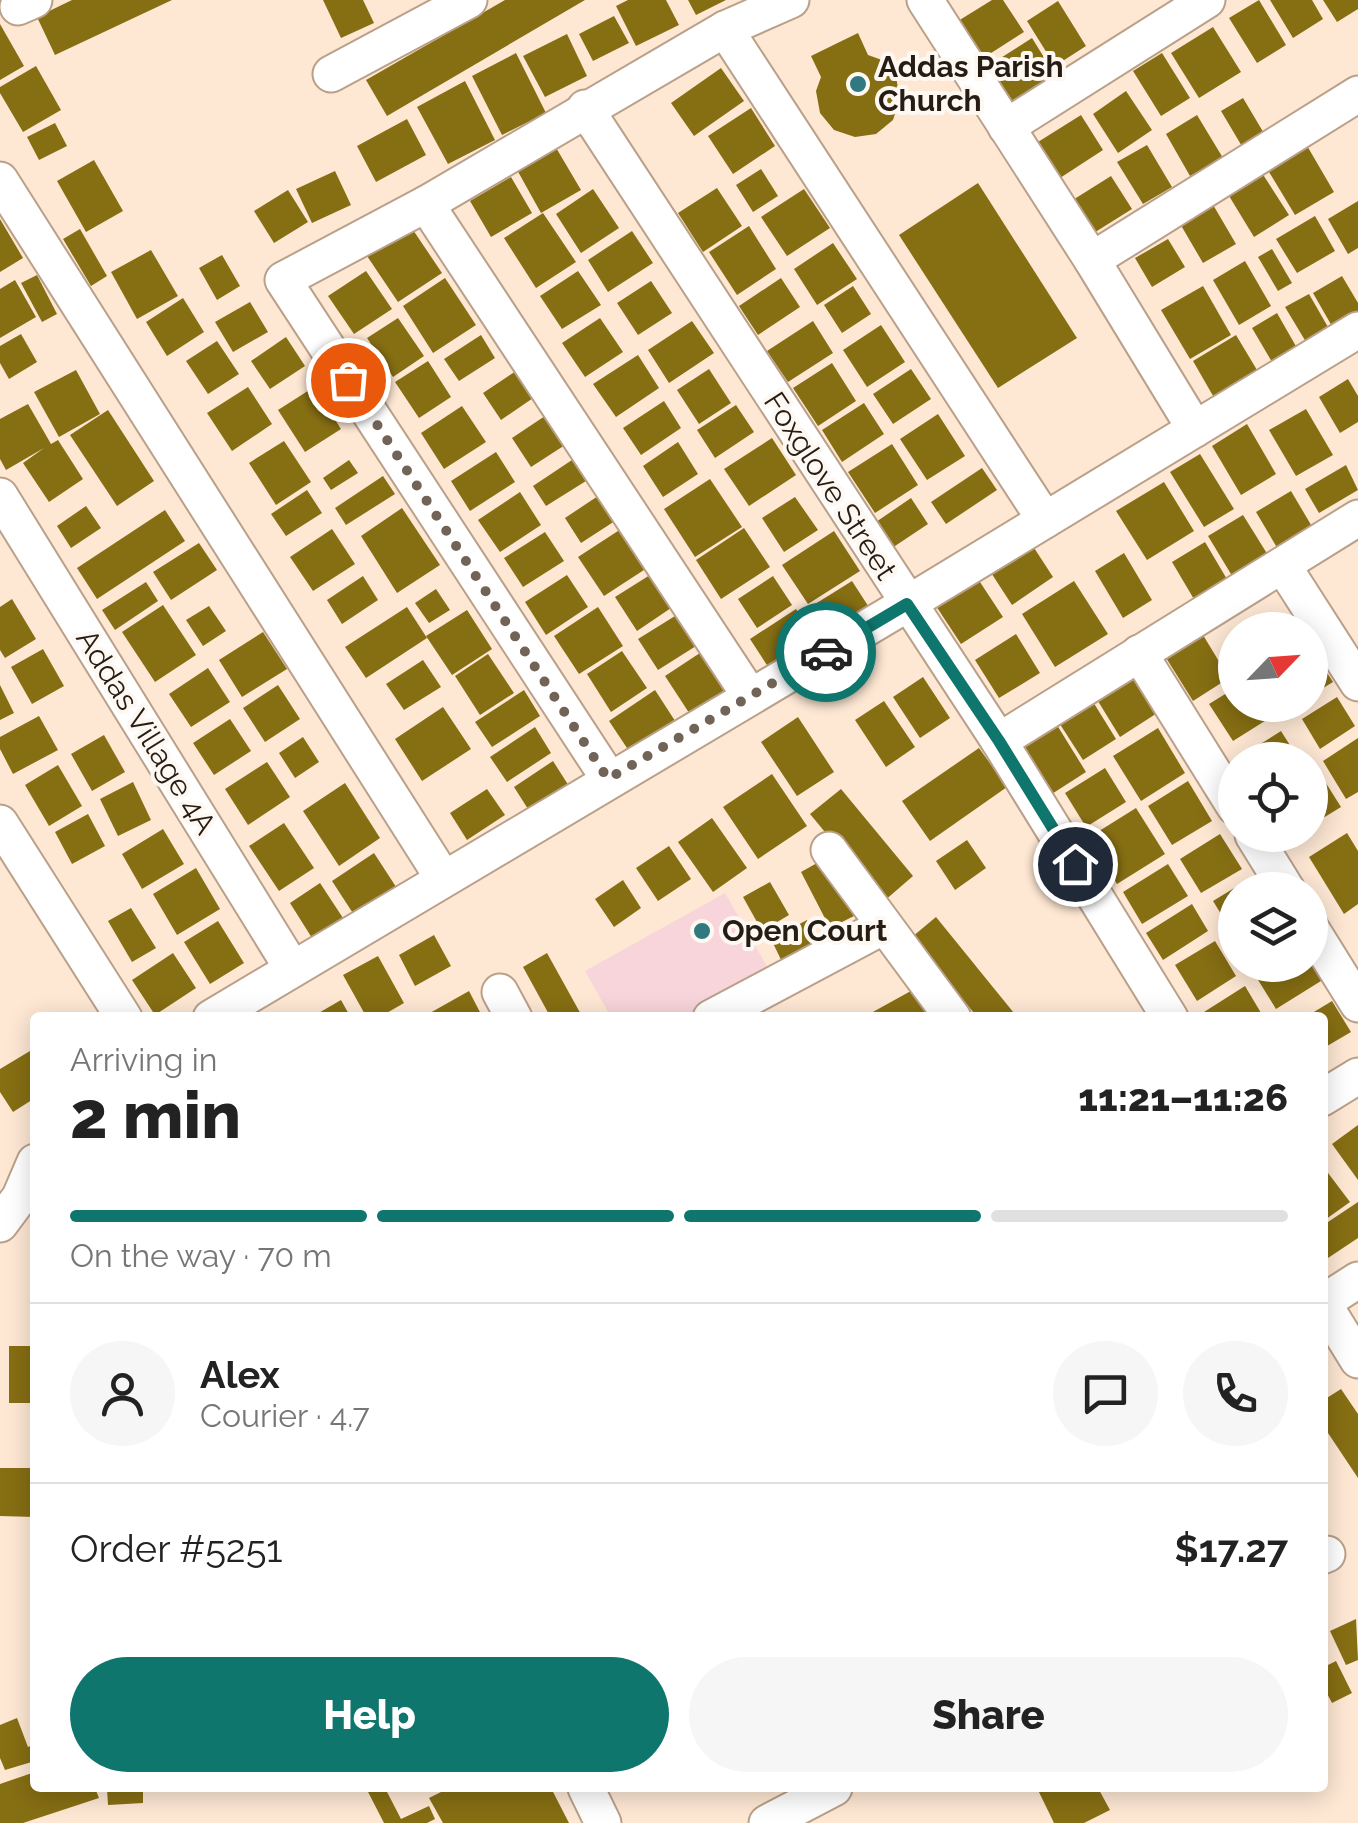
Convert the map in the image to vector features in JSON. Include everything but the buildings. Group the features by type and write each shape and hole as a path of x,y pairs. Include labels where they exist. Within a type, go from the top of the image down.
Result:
{"street":[{"path":"331,74 404,15 469,0"},
{"path":"608,779 282,280 426,204 724,28 791,0"},
{"path":"925,0 1092,260 1194,429"},
{"path":"1006,127 1207,0"},
{"path":"724,28 1045,520"},
{"path":"1092,260 1358,94"},
{"name":"Foxglove Street","path":"584,108 999,741 1166,1012"},
{"path":"0,180 443,878"},
{"path":"426,204 750,696"},
{"path":"221,1012 907,604 1358,330"},
{"name":"Addas Village 4A","path":"0,496 292,968"},
{"path":"999,741 1358,518"},
{"path":"1283,566 1358,683"},
{"path":"1139,652 1218,780"},
{"path":"0,823 120,1012"},
{"path":"829,850 948,1012"},
{"path":"723,1012 884,926"},
{"path":"1328,956 1358,1004"},
{"path":"1328,1094 1358,1076"},
{"path":"0,1224 20,1197 30,1174"},
{"path":"1328,1300 1358,1280"},
{"path":"1328,1311 1358,1360"},
{"path":"588,1792 603,1823"},
{"path":"767,1823 826,1792"}],"shaded area":[{"name":"Open Court","path":"725,893 769,970 696,1012 608,1012 585,971"}],"way so far":[{"path":"348,380 608,779 826,652"}],"place":[{"name":"Addas Parish Church","path":"858,84"},
{"name":"Open Court","path":"702,931"}],"route":[{"path":"826,652 907,604 1075,864"}]}
